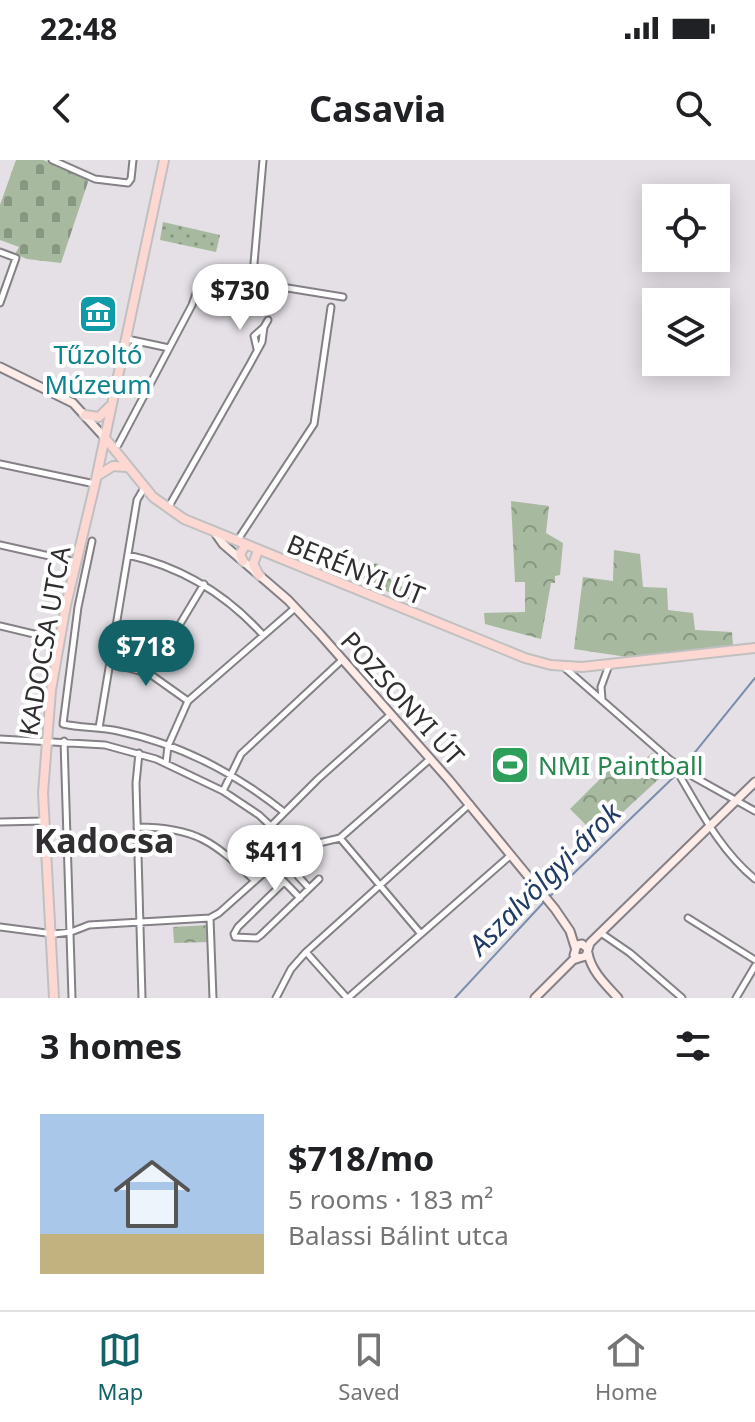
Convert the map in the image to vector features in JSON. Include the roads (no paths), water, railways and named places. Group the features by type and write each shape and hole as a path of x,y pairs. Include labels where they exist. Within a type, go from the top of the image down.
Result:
{"main road":[{"name":"KADOCSA UTCA","path":"54,998 44,821 45,740 59,640 164,160"},
{"path":"85,415 102,416 113,400"},
{"name":"BERÉNYI ÚT","path":"105,438 144,488 167,509 216,534 517,655 563,666 609,665 755,648"},
{"path":"96,480 109,467 126,467"},
{"path":"241,544 243,561"},
{"path":"258,551 253,564 259,575"}],"street":[{"path":"52,160 67,163 95,179 128,183 133,160"},
{"path":"263,160 253,275 263,284 343,297"},
{"path":"0,252 16,258 0,303"},
{"path":"118,445 192,305 199,285"},
{"path":"241,544 314,424 331,307"},
{"path":"167,509 262,342 268,320"},
{"path":"125,339 169,348"},
{"name":"BERÉNYI ÚT","path":"0,367 66,399 105,438"},
{"path":"0,464 96,480"},
{"path":"144,488 138,496 99,728 168,746 231,773 284,812"},
{"name":"POZSONYI ÚT","path":"216,534 295,608 431,758 546,898 581,951 618,998"},
{"name":"KADOCSA UTCA","path":"92,541 78,607 63,724 99,728"},
{"path":"0,545 77,562"},
{"path":"128,555 166,566 204,584 232,604 263,635"},
{"path":"150,674 204,584"},
{"path":"166,763 168,746 188,701 295,608"},
{"path":"0,626 59,640"},
{"path":"223,791 241,754 250,744 342,660"},
{"path":"110,663 150,674 188,701"},
{"path":"603,700 601,687 609,665"},
{"path":"563,666 679,766 755,811"},
{"path":"588,688 601,687"},
{"path":"271,826 391,714"},
{"path":"0,739 105,745 139,753 223,791 294,846 340,838 431,758"},
{"name":"KADOCSA UTCA","path":"64,741 72,998"},
{"path":"139,753 137,827 142,998"},
{"path":"681,778 736,862 755,879"},
{"path":"535,998 755,782"},
{"path":"722,791 728,800 728,808"},
{"path":"276,998 291,969 306,952 470,804"},
{"path":"0,822 44,821"},
{"path":"137,827 172,828 203,839 226,854 255,881"},
{"path":"340,838 421,934"},
{"path":"0,927 50,934 71,932 89,925 210,918 294,846"},
{"path":"306,952 348,998 511,855"},
{"path":"271,868 300,898"},
{"path":"298,876 309,888"},
{"path":"284,882 235,931 235,937 257,938 319,879"},
{"path":"210,918 213,998"},
{"path":"688,918 755,963 736,998"},
{"path":"601,933 630,953 682,998"}],"waterway":[{"name":"Aszalvölgyi-árok","path":"455,998 543,903 679,772 755,678"}],"place":[{"name":"Tűzoltó Múzeum","path":"98,314"},
{"name":"NMI Paintball","path":"510,765"}],"district":[{"name":"Kadocsa","path":"104,840"}]}
